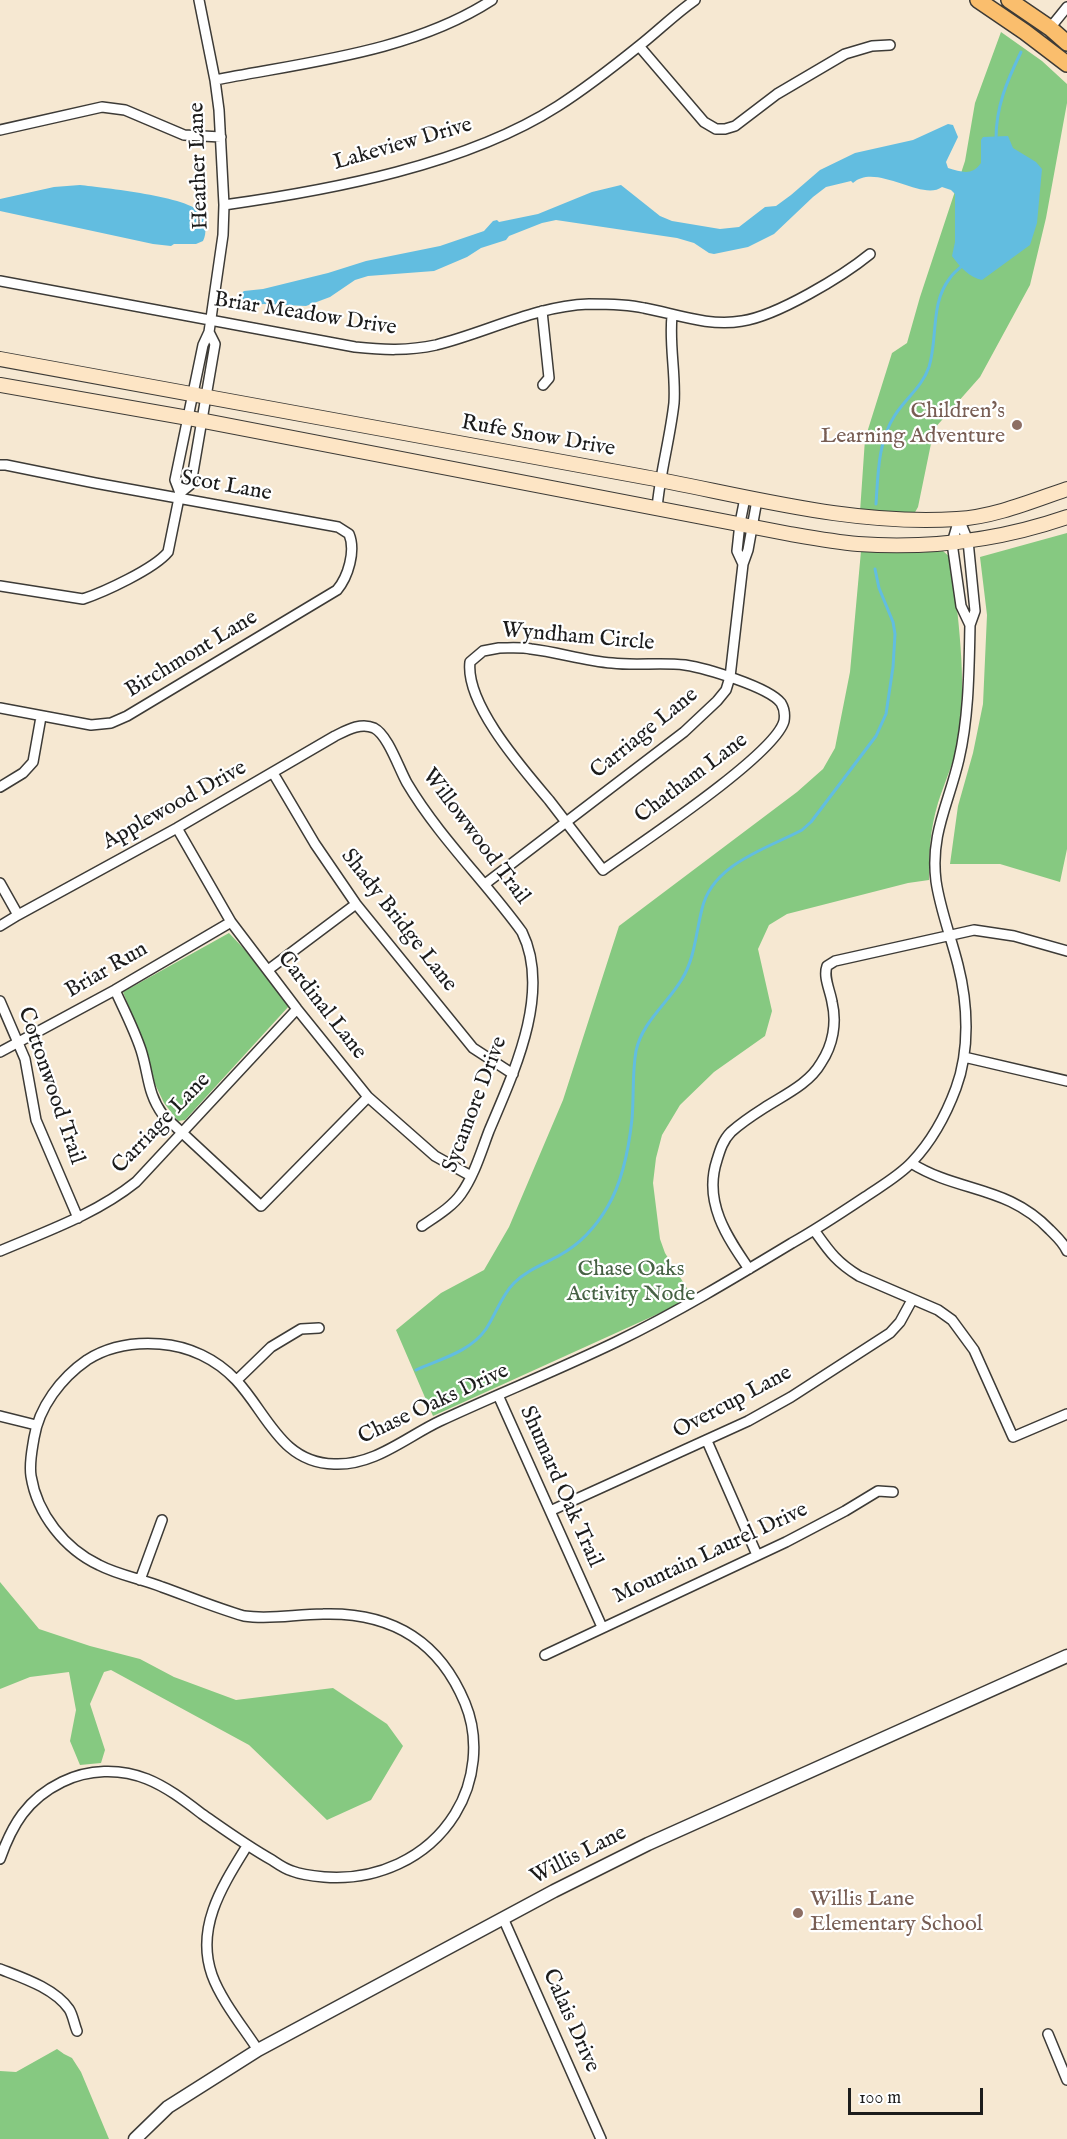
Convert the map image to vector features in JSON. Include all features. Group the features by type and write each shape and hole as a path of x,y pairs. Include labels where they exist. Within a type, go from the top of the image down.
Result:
{"main road":[{"path":"978,0 1067,64"},
{"path":"1009,0 1050,28 1067,43"},
{"name":"Rufe Snow Drive","path":"0,359 838,514 912,519 959,519 1020,506 1067,489"},
{"name":"Rufe Snow Drive","path":"0,385 187,418 790,534 859,544 952,543 1035,528 1067,518"},
{"path":"501,478 506,453"}],"street":[{"name":"Heather Lane","path":"179,496 191,484 201,421 199,394 203,345 211,321 223,235 221,137 215,80 199,0"},
{"path":"215,80 374,49 449,24 492,0"},
{"name":"Lakeview Drive","path":"224,205 307,191 412,168 465,151 515,129 556,107 639,46 695,0"},
{"path":"1050,28 1067,7"},
{"path":"639,46 704,122 716,129 725,129 735,126 777,93 845,54 872,46 890,45"},
{"path":"0,130 102,107 125,110 184,135 221,137"},
{"name":"Briar Meadow Drive","path":"0,281 355,347 388,351 437,345 509,320 570,305 607,304 644,308 672,316 728,322 759,318 853,268 870,254"},
{"path":"542,311 549,378 543,385"},
{"path":"657,508 674,402 670,336 672,316"},
{"name":"Heather Lane","path":"0,586 83,599 94,596 162,559 168,552 171,541 179,496 175,480 187,418 199,394"},
{"name":"Scot Lane","path":"0,465 179,496 338,527 349,534"},
{"name":"Carriage Lane","path":"484,884 684,732 726,690 730,677 743,564 737,551 746,525 751,499"},
{"name":"Chase Oaks Drive","path":"0,1859 5,1844 24,1809 50,1788 85,1773 100,1771 147,1779 180,1797 247,1846 291,1871 310,1876 359,1877 396,1866 427,1848 446,1828 464,1800 473,1767 474,1748 468,1709 450,1672 437,1655 408,1632 365,1616 342,1613 265,1619 244,1616 98,1565 73,1548 52,1526 37,1497 31,1479 30,1459 36,1425 53,1393 70,1372 100,1353 138,1342 175,1345 214,1361 237,1380 283,1443 308,1459 332,1465 372,1458 415,1433 616,1342 682,1308 814,1230 888,1182 910,1163 932,1137 944,1115 955,1091 964,1057 966,1016 963,987 937,883 935,838 959,761 970,625 975,611 968,541 959,519"},
{"name":"Chase Oaks Drive","path":"959,519 952,543 961,606 970,625"},
{"name":"Birchmont Lane","path":"0,708 91,726 111,723 127,716 325,598 344,582 351,551 349,534"},
{"name":"Wyndham Circle","path":"566,822 498,736 483,710 469,672 470,662 476,655 491,649 530,648 612,664 684,665 730,677"},
{"name":"Chatham Lane","path":"566,822 603,870 709,794 761,752 777,735 784,720 782,704 772,695 730,677"},
{"path":"0,787 30,768 41,717"},
{"name":"Applewood Drive","path":"0,926 350,729 363,725 370,727"},
{"name":"Willowwood Trail","path":"370,727 376,729 385,739 407,782 424,808 522,932 527,944 533,979"},
{"name":"Shady Bridge Lane","path":"273,773 315,844 356,904 472,1048 513,1074"},
{"name":"Cardinal Lane","path":"177,828 231,922 368,1097 435,1156 471,1176"},
{"path":"0,883 18,915"},
{"path":"268,970 356,904"},
{"name":"Briar Run","path":"0,1052 115,990 231,922"},
{"path":"749,1269 724,1231 716,1213 713,1171 722,1143 731,1132 798,1086 821,1063 833,1036 833,1004 825,974 827,966 835,961 974,930 1014,936 1067,951"},
{"name":"Sycamore Drive","path":"422,1226 460,1195 471,1176 513,1074 530,1013 533,979"},
{"path":"115,990 142,1053 148,1086 163,1115 261,1206 368,1097"},
{"name":"Cottonwood Trail","path":"0,1000 25,1059 36,1120 78,1218"},
{"name":"Carriage Lane","path":"0,1251 78,1218 115,1198 136,1182 297,1009"},
{"path":"964,1057 1067,1081"},
{"path":"910,1163 936,1177 984,1191 1023,1207 1036,1215 1063,1243 1067,1251"},
{"path":"814,1230 835,1260 847,1269 938,1310 952,1320 974,1350 1013,1437 1067,1414"},
{"name":"Overcup Lane","path":"550,1511 707,1441 782,1402 879,1342 900,1322 912,1299"},
{"path":"237,1380 271,1347 301,1329 319,1328"},
{"name":"Shumard Oak Trail","path":"498,1395 602,1627"},
{"path":"0,1416 36,1425"},
{"path":"707,1441 757,1555"},
{"name":"Mountain Laurel Drive","path":"544,1655 757,1555 835,1516 878,1491 893,1492"},
{"path":"140,1580 162,1520"},
{"name":"Willis Lane","path":"135,2139 168,2107 258,2049 503,1918 648,1844 1067,1656"},
{"path":"247,1846 216,1899 210,1915 207,1944 212,1974 258,2049"},
{"name":"Calais Drive","path":"503,1918 601,2139"},
{"path":"0,1969 30,1981 57,1997 69,2010 77,2031"},
{"path":"1048,2034 1067,2080"}],"green space":[{"path":"1001,32 1042,61 1067,84 1067,103 1046,218 1030,285 980,377 934,429 918,507 914,514 860,512 865,439 892,353 907,343 965,161 975,103"},
{"path":"1067,533 1067,849 1060,882 1000,864 950,864 958,806 973,753 983,704 987,615 980,557"},
{"name":"Chase Oaks Activity Node","path":"861,551 911,553 943,551 951,558 961,647 961,715 957,746 933,822 929,880 908,883 787,914 769,925 758,949 772,1011 765,1036 714,1072 680,1105 662,1135 656,1158 653,1183 660,1239 665,1253 693,1298 433,1416 396,1330 441,1293 484,1270 509,1227 563,1100 619,926 797,792 823,769 835,748 850,672"},
{"path":"229,933 289,1006 185,1120 178,1121 164,1103 155,1084 147,1052 123,992"},
{"path":"0,1582 39,1629 140,1659 174,1677 236,1700 333,1688 387,1724 403,1746 371,1800 327,1820 249,1745 111,1670 104,1672 90,1704 105,1750 101,1763 80,1765 70,1741 76,1710 69,1672 30,1677 0,1689"},
{"path":"57,2049 72,2058 81,2072 109,2139 0,2139 0,2071 16,2072"}],"water":[{"path":"948,124 953,125 958,137 946,162 948,168 962,172 974,170 981,163 983,137 1008,136 1013,148 1036,162 1042,169 1037,223 1030,245 982,280 965,271 952,256 955,242 955,194 951,190 942,187 923,190 874,177 826,187 774,234 748,247 714,254 694,243 677,238 556,220 509,236 506,240 481,248 467,257 434,271 368,276 355,280 330,297 306,306 264,304 239,306 237,303 240,294 244,291 263,289 366,261 440,246 484,231 493,221 499,222 538,214 592,192 621,185 660,216 672,221 720,229 739,227 765,207 776,206 820,170 855,153 913,140"},
{"path":"80,185 145,194 181,202 202,214 205,231 203,241 196,244 171,246 153,244 0,211 0,199 54,187"}],"waterway":[{"path":"996,139 996,127 1003,94 1021,52"},
{"path":"876,504 880,458 889,425 926,374 932,356 940,298 951,276 963,265"},
{"path":"416,1370 472,1344 486,1329 514,1283 581,1240 608,1206 621,1175 629,1141 635,1059 639,1041 686,971 708,893 717,880 742,860 802,830 811,822 876,736 886,714 895,634 875,569"}],"place":[{"name":"Children's Learning Adventure","path":"1017,425"},
{"name":"Willis Lane Elementary School","path":"798,1913"}]}
